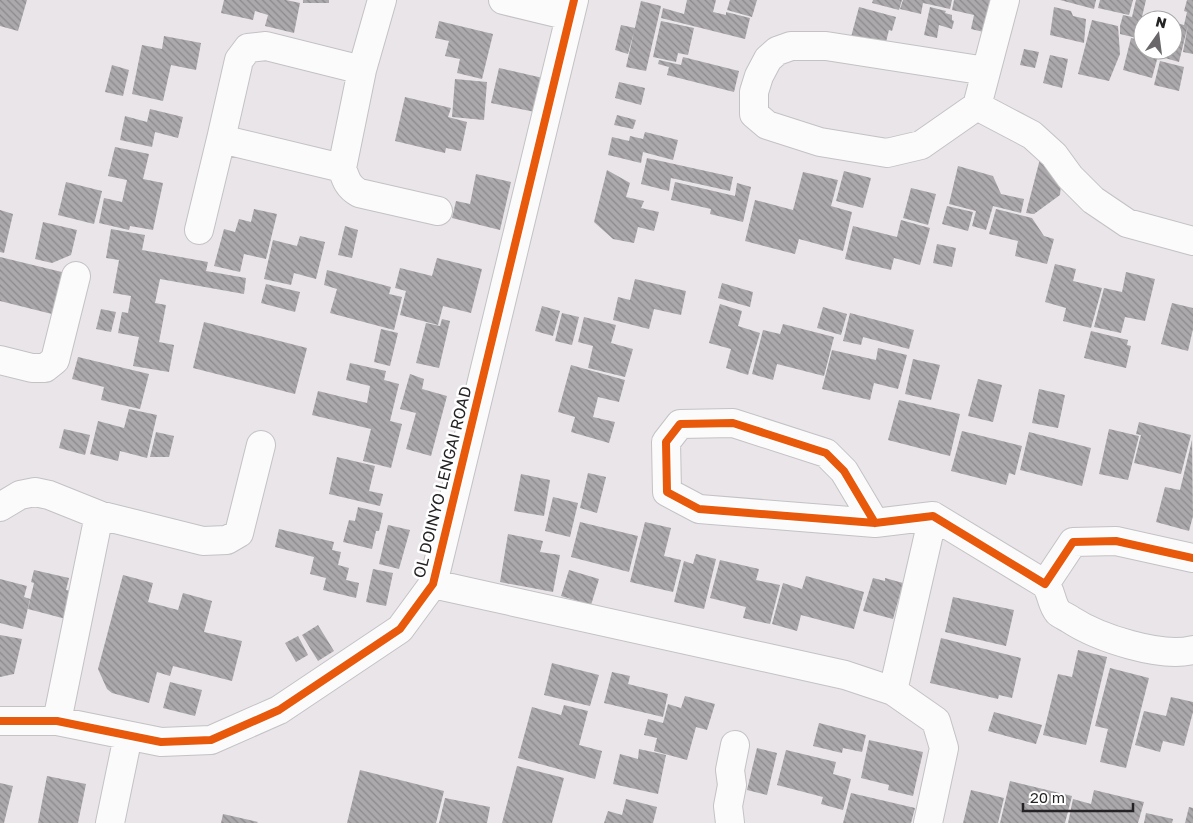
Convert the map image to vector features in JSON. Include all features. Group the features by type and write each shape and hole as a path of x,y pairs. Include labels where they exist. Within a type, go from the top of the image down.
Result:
{"street":[{"path":"382,0 362,70 342,168 347,183 359,193 438,211"},
{"path":"503,0 572,8"},
{"path":"986,71 826,46 791,46 777,51 768,59 759,76 754,92 754,114 767,125 820,142 887,153 920,146 977,106 986,71 1004,0"},
{"name":"OL DOINYO LENGAI ROAD","path":"0,721 57,721 162,742 211,740 279,710 400,630 433,584 572,8"},
{"path":"200,230 238,60 248,48 266,46 362,70"},
{"path":"977,106 1032,135 1054,155 1070,177 1093,200 1127,223 1193,241"},
{"path":"221,139 342,168"},
{"path":"0,360 32,368 45,368 55,360 76,276"},
{"path":"875,523 844,471 826,453 733,423 680,424 666,442 667,492 699,509 875,523 933,516 1045,584 1049,589 1057,611 1105,638 1146,648 1184,652 1193,650"},
{"path":"0,507 20,495 35,492 49,495 99,515 203,541 227,540 239,533 261,445"},
{"path":"57,721 99,515"},
{"path":"893,691 933,516"},
{"path":"1045,584 1073,542 1116,541 1193,558"},
{"path":"433,584 845,675 893,691 936,721 944,748 928,823"},
{"path":"110,823 128,736"},
{"path":"730,823 728,806 732,785 730,770 735,745"}],"building":[{"path":"0,0 27,0 18,31 0,26"},
{"path":"224,0 286,0 300,3 294,33 265,26 268,15 255,11 253,20 221,13"},
{"path":"303,0 329,0 329,3 303,3"},
{"path":"687,0 716,0 713,12 726,15 726,12 750,18 745,39 661,18 663,8 684,14"},
{"path":"730,0 757,0 752,17 727,10"},
{"path":"873,0 902,0 899,10 872,3"},
{"path":"903,0 952,0 950,9 923,3 921,14 900,9"},
{"path":"954,0 1000,0 992,34 971,29 974,15 952,10"},
{"path":"1060,0 1096,0 1094,9"},
{"path":"1100,0 1133,0 1129,15 1098,8"},
{"path":"1136,0 1146,0 1144,10 1134,10"},
{"path":"1187,0 1193,0 1193,54 1183,52 1188,25 1183,46 1183,25 1187,12 1184,11"},
{"path":"641,1 661,6 646,71 626,67"},
{"path":"859,7 896,17 892,31 889,30 885,46 851,37"},
{"path":"930,7 946,11 945,13 952,15 952,20 954,21 952,29 939,25 937,38 924,35"},
{"path":"1054,7 1071,11 1073,16 1086,19 1084,43 1050,35"},
{"path":"1133,13 1133,37 1120,34 1123,15 1132,17"},
{"path":"1092,20 1118,26 1120,54 1109,81 1078,74"},
{"path":"439,21 493,34 482,79 457,73 460,59 445,56 449,41 435,38"},
{"path":"661,21 694,28 688,55 678,53 676,62 653,57"},
{"path":"621,25 635,28 628,54 615,50"},
{"path":"164,36 201,43 196,70 171,65 163,101 132,94 142,45 162,49"},
{"path":"1131,38 1133,38 1133,60 1157,60 1152,78 1123,70"},
{"path":"1024,49 1039,52 1035,68 1020,65"},
{"path":"1050,55 1068,59 1062,88 1043,83"},
{"path":"683,57 739,71 734,92 667,75 669,67 658,64 659,60 681,65"},
{"path":"1160,61 1184,67 1179,91 1154,85"},
{"path":"112,65 129,70 123,96 105,92"},
{"path":"499,68 543,78 535,112 491,103"},
{"path":"455,79 487,82 484,120 452,117"},
{"path":"619,82 645,88 641,105 615,98"},
{"path":"405,97 451,108 448,117 467,122 461,151 446,148 445,153 395,141"},
{"path":"150,109 183,117 178,138 155,132 152,147 120,140 125,116 147,122"},
{"path":"617,115 636,120 633,129 614,125"},
{"path":"645,132 678,140 673,160 643,152 641,163 608,155 612,137 629,141 630,136 643,139"},
{"path":"115,147 149,154 143,179 163,183 153,230 130,226 129,230 99,223 104,198 122,202 127,180 108,176"},
{"path":"1041,155 1062,171 1060,195 1034,214 1026,213"},
{"path":"647,158 733,177 730,191 671,178 669,191 641,184"},
{"path":"958,166 993,176 1001,194 1024,199 1021,213 993,206 986,230 972,226 976,211 949,204"},
{"path":"607,170 630,183 626,197 644,201 641,208 659,212 654,231 638,227 634,243 613,239 594,222"},
{"path":"844,171 871,178 863,208 836,201"},
{"path":"803,172 838,180 831,206 852,212 843,251 799,239 795,254 745,241 755,200 793,210"},
{"path":"476,174 511,182 500,230 452,218 456,201 470,204"},
{"path":"66,182 102,191 94,224 58,215"},
{"path":"675,182 735,196 737,183 751,187 743,222 710,214 711,209 671,200"},
{"path":"911,188 936,194 928,225 903,218"},
{"path":"947,206 973,212 968,231 942,224"},
{"path":"254,209 277,214 266,259 244,254 240,272 214,266 224,229 235,232 239,219 251,222"},
{"path":"996,209 1032,218 1044,236 1054,239 1047,264 1015,256 1018,241 989,234"},
{"path":"0,210 13,214 4,253 0,252"},
{"path":"901,220 930,228 920,265 894,258 891,270 845,259 853,226 897,237"},
{"path":"43,222 77,230 71,255 52,263 35,259"},
{"path":"345,226 358,230 352,258 338,255"},
{"path":"111,229 145,235 142,250 208,262 206,271 246,278 244,294 160,279 155,303 166,305 159,342 174,345 169,372 133,366 139,337 118,333 122,312 128,313 131,296 113,293 119,260 106,258"},
{"path":"300,236 325,242 316,279 294,273 291,285 264,279 273,240 297,246"},
{"path":"937,244 956,248 952,267 933,263"},
{"path":"0,257 70,274 60,316 0,301"},
{"path":"437,258 482,269 471,313 443,306 438,325 400,315 406,291 395,288 400,268 432,276"},
{"path":"1055,264 1076,269 1073,281 1102,288 1091,328 1063,321 1066,308 1045,302"},
{"path":"327,270 391,287 389,294 402,297 394,330 330,313 337,289 324,285"},
{"path":"1126,272 1155,279 1145,321 1125,317 1121,333 1094,327 1104,288 1122,292"},
{"path":"635,279 686,291 681,315 654,309 649,329 613,320 618,297 630,300"},
{"path":"722,283 753,292 750,307 718,298"},
{"path":"266,284 300,292 295,312 261,303"},
{"path":"1172,303 1193,308 1193,329 1188,351 1161,344"},
{"path":"720,304 742,311 738,326 760,333 748,375 726,368 731,349 709,343"},
{"path":"542,306 560,311 553,336 535,331"},
{"path":"823,307 847,314 841,335 817,328"},
{"path":"101,309 116,312 111,332 96,329"},
{"path":"562,313 579,317 572,345 555,341"},
{"path":"850,313 914,330 909,349 863,337 861,345 843,341"},
{"path":"584,317 616,325 611,343 633,349 625,377 588,368 593,346 578,342"},
{"path":"442,319 450,321 439,368 416,363 426,323 440,326"},
{"path":"204,322 307,348 295,394 193,368"},
{"path":"783,324 834,337 824,376 777,364 773,380 752,374 763,330 780,334"},
{"path":"381,329 398,333 390,366 374,362"},
{"path":"1091,331 1128,340 1127,345 1131,346 1126,368 1084,358"},
{"path":"878,348 907,355 898,389 874,383 870,400 822,389 832,350 876,360"},
{"path":"78,357 149,374 140,409 101,400 104,387 72,379"},
{"path":"913,359 940,365 931,400 905,394"},
{"path":"350,363 386,371 384,380 399,384 390,421 402,424 391,468 363,461 371,429 312,415 318,391 367,403 370,386 346,380"},
{"path":"571,365 625,380 619,402 598,397 593,417 615,422 609,443 571,432 575,417 558,412"},
{"path":"410,374 424,379 422,389 447,396 431,456 406,449 416,413 400,409"},
{"path":"978,379 1002,385 993,422 968,416"},
{"path":"1039,389 1065,395 1058,428 1032,423"},
{"path":"899,400 960,414 950,456 888,440"},
{"path":"129,409 157,415 147,458 120,451 118,461 90,454 98,421 124,428"},
{"path":"1139,422 1191,435 1181,474 1134,463 1141,435 1136,434"},
{"path":"64,429 90,435 85,455 59,448"},
{"path":"1109,429 1139,436 1128,480 1099,474"},
{"path":"962,431 1022,446 1015,475 1009,473 1006,485 951,471"},
{"path":"156,432 174,436 169,457 150,457"},
{"path":"1029,432 1091,448 1082,486 1020,470"},
{"path":"1192,440 1193,516 1189,531 1156,522 1165,487 1180,490"},
{"path":"337,457 375,466 369,491 383,494 380,506 329,494"},
{"path":"588,473 606,477 597,513 580,508"},
{"path":"521,474 550,480 544,516 514,511"},
{"path":"553,497 578,503 570,537 545,531"},
{"path":"358,507 383,513 372,549 343,542 349,520 355,521"},
{"path":"580,522 638,536 629,572 571,557"},
{"path":"645,522 671,528 664,556 681,560 673,592 630,582"},
{"path":"388,525 410,530 399,569 379,564"},
{"path":"279,529 334,542 332,550 341,552 338,565 349,568 346,580 359,583 356,598 323,590 326,578 310,574 314,557 275,547"},
{"path":"508,534 543,541 540,552 560,555 553,592 500,582"},
{"path":"696,554 716,559 704,609 674,602 684,561 693,564"},
{"path":"720,560 759,569 756,580 780,585 770,624 743,618 746,607 710,598"},
{"path":"373,569 393,573 386,606 366,602"},
{"path":"34,570 69,578 66,590 72,591 66,619 28,609 34,583 31,582"},
{"path":"569,570 599,579 591,605 561,596"},
{"path":"123,575 153,583 148,602 178,610 183,593 212,601 204,632 242,641 232,681 173,666 170,676 157,672 149,703 112,693 107,689 98,669"},
{"path":"806,576 864,592 854,629 801,615 797,631 772,624 783,583 802,589"},
{"path":"873,578 885,581 885,578 903,583 893,619 863,611"},
{"path":"0,579 27,586 24,597 30,599 23,629 0,623"},
{"path":"953,597 1014,610 1006,646 945,632"},
{"path":"318,625 334,651 318,661 302,635"},
{"path":"0,635 22,639 14,674 0,677"},
{"path":"298,636 308,655 296,662 285,643"},
{"path":"941,638 1021,658 1012,698 999,695 998,699 930,683"},
{"path":"1078,650 1107,657 1086,745 1043,735 1058,674 1072,677"},
{"path":"552,663 599,675 590,706 544,695"},
{"path":"1110,668 1149,678 1126,768 1100,762 1108,729 1095,726"},
{"path":"612,672 630,676 628,684 668,694 663,717 604,703"},
{"path":"170,682 202,690 195,716 163,708"},
{"path":"685,696 715,704 707,730 696,727 687,760 654,751 657,738 644,735 648,719 663,723 668,704 681,708"},
{"path":"1171,697 1193,702 1193,712 1184,746 1163,741 1160,752 1135,745 1144,711 1166,716"},
{"path":"564,705 588,711 579,745 602,751 595,779 518,758 532,707 561,715"},
{"path":"994,712 1042,725 1036,744 988,731"},
{"path":"819,723 866,735 862,752 843,748 842,753 813,746"},
{"path":"869,740 923,752 913,796 888,790 889,785 861,778"},
{"path":"757,748 777,753 767,795 747,790"},
{"path":"639,749 666,755 658,794 613,784 620,754 638,759"},
{"path":"786,750 836,762 833,774 851,779 843,810 821,804 823,797 777,785"},
{"path":"517,766 564,778 552,823 502,823"},
{"path":"360,770 444,791 436,823 347,823"},
{"path":"47,776 86,784 78,823 38,823"},
{"path":"1010,781 1072,796 1065,823 1000,823"},
{"path":"0,783 13,786 4,823 0,823"},
{"path":"971,790 1004,798 998,823 963,823"},
{"path":"1094,790 1144,802 1138,823 1068,823 1073,799 1091,804"},
{"path":"851,793 915,808 911,823 843,823"},
{"path":"445,798 490,807 487,823 439,823"},
{"path":"626,799 657,807 653,823 604,823 608,811 622,815"},
{"path":"1189,807 1193,808 1193,823 1185,823"},
{"path":"1146,813 1173,819 1172,823 1144,823"},
{"path":"223,814 258,822 221,823"}],"cycle path":[{"path":"0,721 57,721 161,742 211,740 279,710 400,629 433,584 574,0"},
{"path":"875,523 844,471 826,453 733,423 680,424 666,442 667,492 699,509 875,523 933,516 1045,584 1073,542 1116,541 1193,558"}]}
